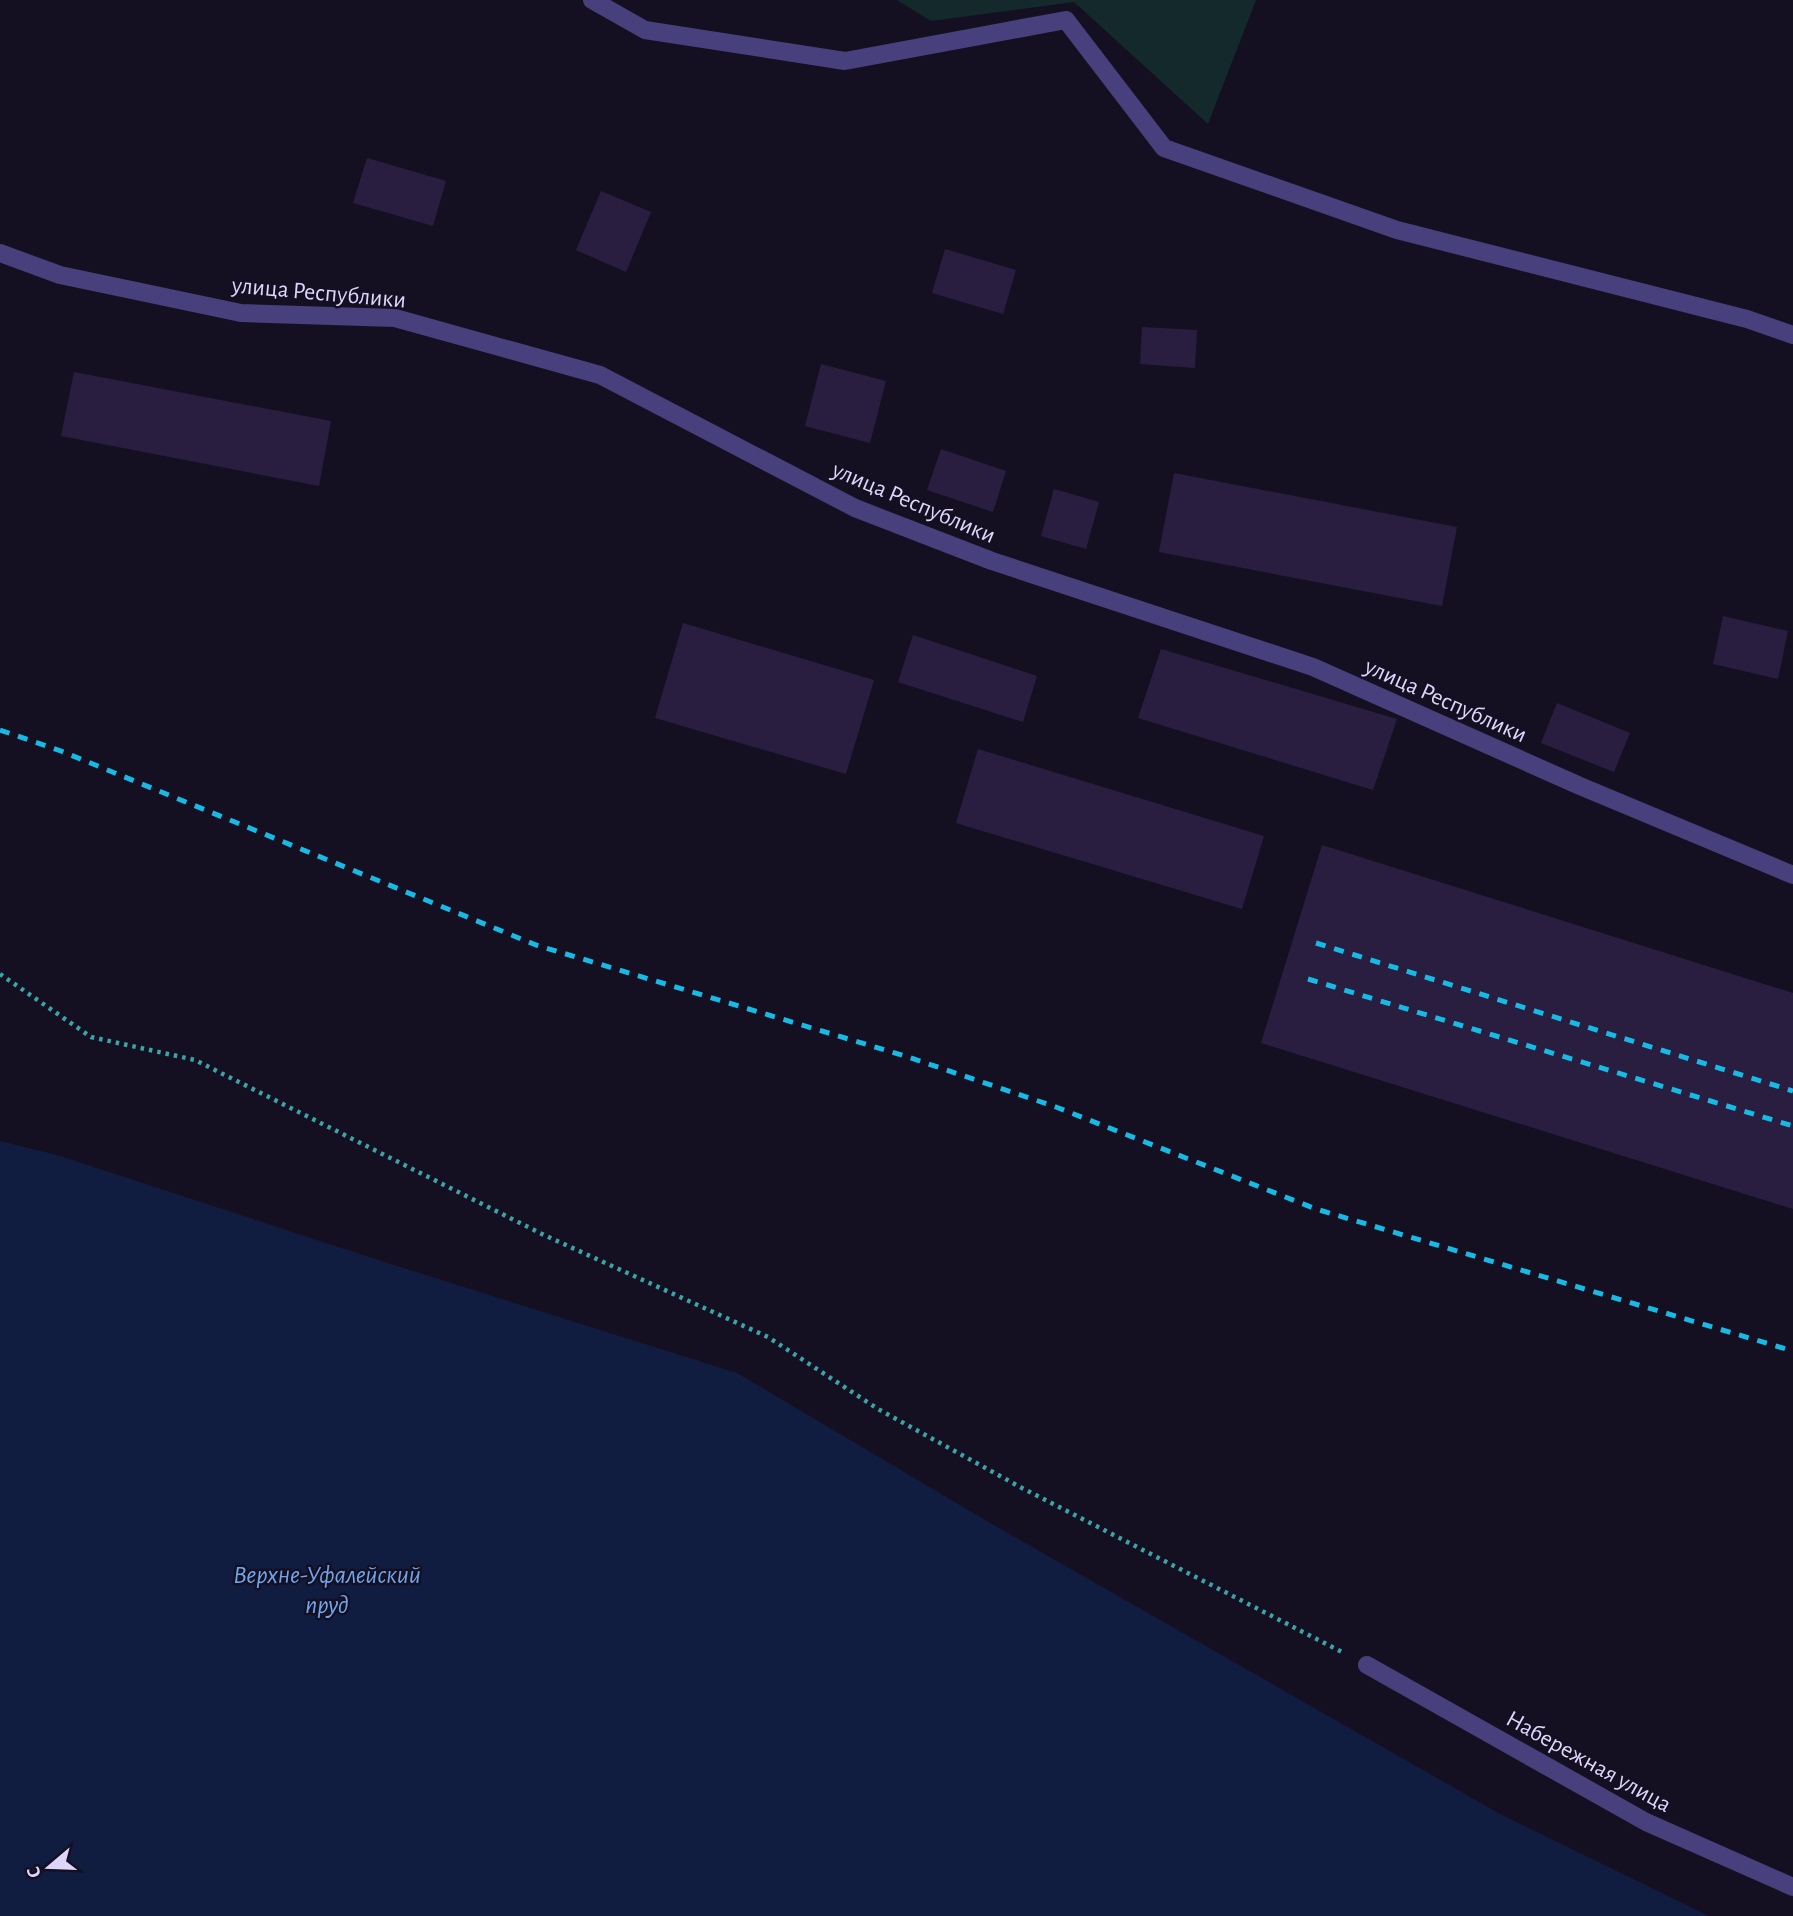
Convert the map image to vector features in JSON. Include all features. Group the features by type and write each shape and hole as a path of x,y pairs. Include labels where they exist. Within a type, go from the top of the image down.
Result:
{"street":[{"path":"592,0 645,30 845,61 1066,20 1164,148 1398,230 1747,319 1793,335"},
{"name":"улица Республики","path":"0,253 60,275 241,313 395,318 600,375 856,508 992,561 1313,667 1580,786 1793,875"},
{"name":"Набережная улица","path":"1367,1665 1646,1822 1793,1887"}],"path":[{"path":"0,974 91,1037 195,1060 544,1235 768,1337 878,1409 1034,1494 1367,1665"}],"green space":[{"path":"897,0 1256,0 1208,124 1074,2 931,21"}],"water":[{"name":"Верхне-Уфалейский пруд","path":"0,1141 57,1155 737,1373 985,1520 1500,1814 1709,1916 0,1916"}],"building":[{"path":"367,158 446,181 433,226 353,203"},
{"path":"601,191 651,212 626,272 576,250"},
{"path":"945,249 1016,270 1003,314 932,293"},
{"path":"1142,327 1197,330 1195,368 1140,364"},
{"path":"821,364 886,381 870,443 805,426"},
{"path":"74,372 331,421 319,486 61,436"},
{"path":"941,449 1006,471 993,512 927,490"},
{"path":"1174,473 1457,527 1442,606 1159,552"},
{"path":"1054,489 1099,502 1086,549 1041,536"},
{"path":"1723,616 1788,631 1778,679 1713,664"},
{"path":"683,623 874,680 846,774 655,718"},
{"path":"913,635 1037,676 1023,722 898,682"},
{"path":"1161,649 1397,719 1373,790 1138,718"},
{"path":"1557,703 1630,733 1614,772 1541,743"},
{"path":"978,749 1264,836 1242,909 956,823"},
{"path":"1322,845 1793,993 1793,1209 1261,1043"}],"railway":[{"path":"0,730 61,751 536,945 905,1056 1056,1107 1316,1209 1793,1351"},
{"path":"1316,943 1793,1091"},
{"path":"1308,979 1793,1126"}]}
